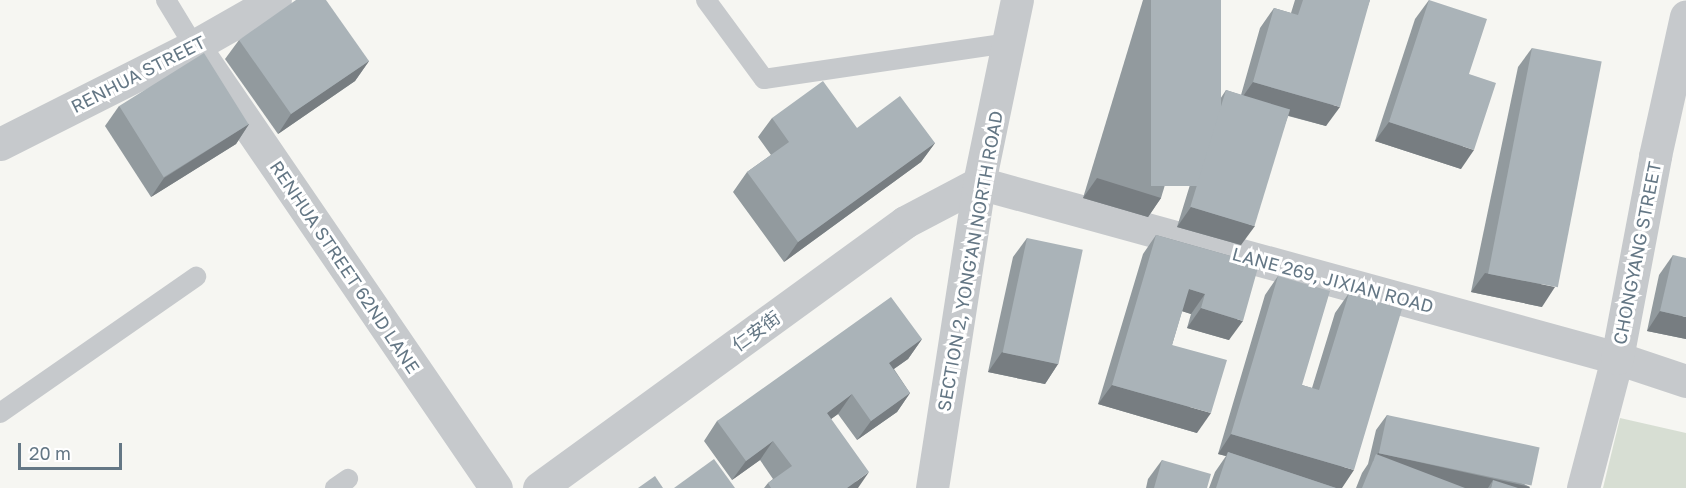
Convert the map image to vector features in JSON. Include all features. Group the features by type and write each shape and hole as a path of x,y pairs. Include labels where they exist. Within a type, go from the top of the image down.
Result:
{"street":[{"name":"RENHUA STREET","path":"0,144 194,46 275,0"},
{"name":"SECTION 2, YONG'AN NORTH ROAD","path":"932,488 979,183 1017,0"},
{"name":"CHONGYANG STREET","path":"1583,488 1617,358 1655,156 1686,16"},
{"name":"RENHUA STREET 62ND LANE","path":"194,46 496,488"},
{"name":"LANE 269, JIXIAN ROAD","path":"979,183 1617,358 1686,381"},
{"name":"仁安街","path":"539,488 905,222 979,183"}],"lane":[{"path":"166,0 194,46"},
{"path":"706,0 764,79 1009,43"},
{"path":"0,412 196,277"}],"shaded area":[{"path":"1620,418 1686,433 1686,488 1603,488"}],"building":[{"path":"296,0 326,0 369,61 291,114 239,40"},
{"path":"1151,0 1221,0 1221,186 1151,186"},
{"path":"1303,0 1370,0 1340,107 1253,82 1274,8 1298,15"},
{"path":"1429,0 1487,19 1469,74 1496,83 1474,150 1389,122"},
{"path":"1532,48 1602,62 1558,287 1488,274"},
{"path":"204,53 249,124 164,177 119,106"},
{"path":"823,81 857,128 900,96 935,143 798,242 747,172 789,142 772,118"},
{"path":"1226,90 1290,110 1254,226 1190,207"},
{"path":"1156,235 1259,264 1243,321 1201,308 1205,294 1189,289 1172,345 1227,360 1211,413 1112,385"},
{"path":"1027,238 1083,250 1058,364 1003,352"},
{"path":"1673,255 1686,258 1686,317 1660,311"},
{"path":"1278,276 1330,291 1302,385 1319,390 1349,293 1402,309 1354,470 1231,434"},
{"path":"891,297 922,339 889,363 910,393 871,421 852,394 827,413 869,472 847,488 771,488 768,483 792,466 773,441 746,461 717,421"},
{"path":"1387,415 1540,447 1531,486 1379,453"},
{"path":"1228,452 1336,488 1216,488"},
{"path":"1376,454 1465,488 1362,488"},
{"path":"714,459 735,488 674,488"},
{"path":"1162,460 1211,474 1207,488 1154,488"},
{"path":"655,476 663,488 638,488"},
{"path":"1493,480 1518,488 1491,488"}]}
